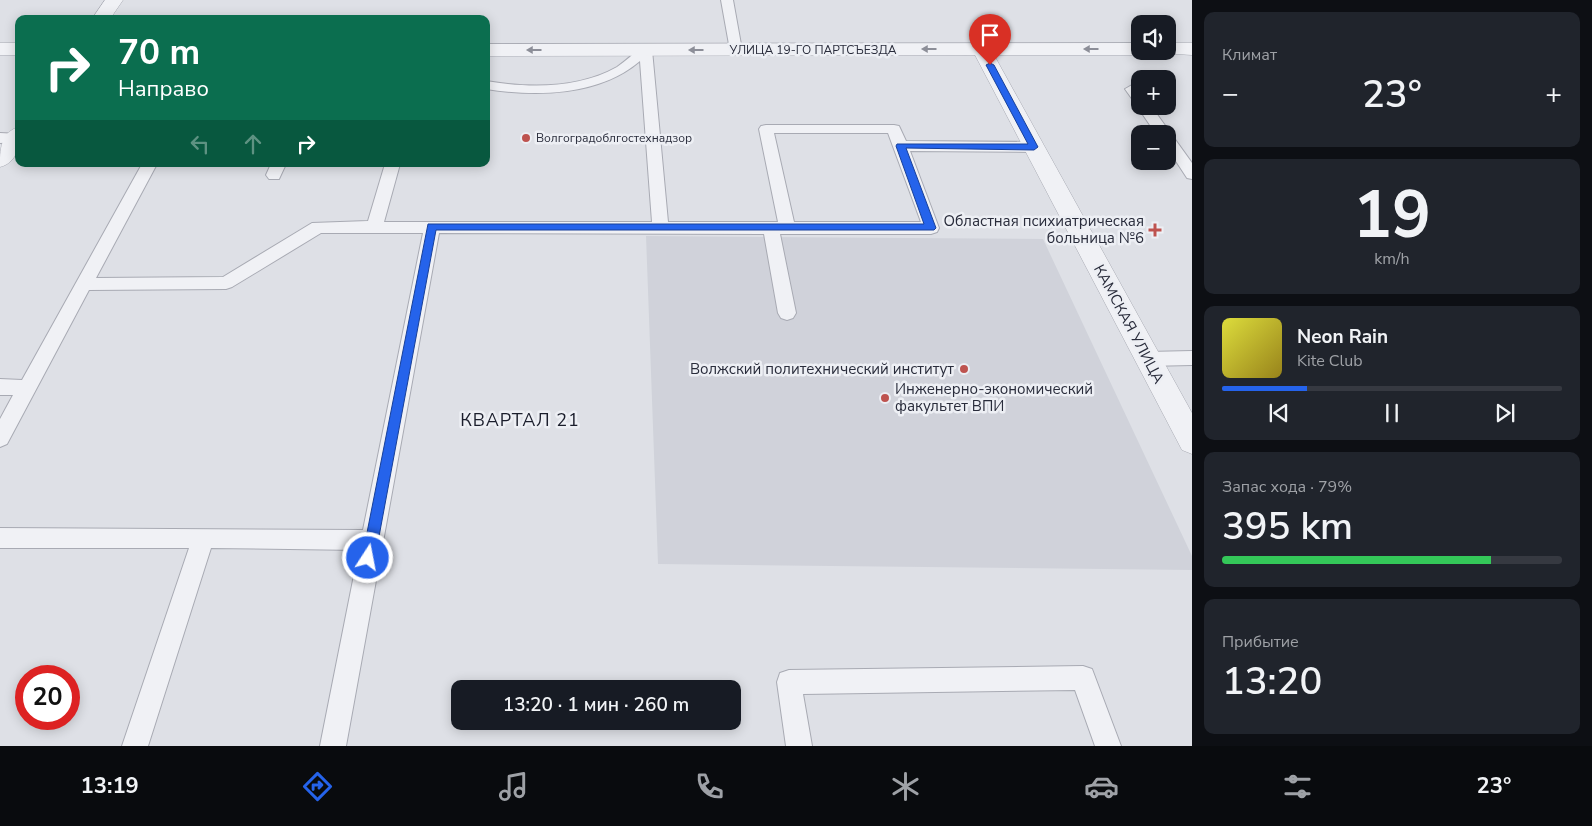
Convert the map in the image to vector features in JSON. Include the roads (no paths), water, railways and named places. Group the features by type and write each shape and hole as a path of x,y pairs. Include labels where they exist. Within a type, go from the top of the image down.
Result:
{"street":[{"path":"104,15 114,0"},
{"path":"0,49 15,49"},
{"name":"КАМСКАЯ УЛИЦА","path":"981,49 1192,441"},
{"name":"УЛИЦА 19-ГО ПАРТСЪЕЗДА","path":"490,50 1131,49"},
{"path":"1176,49 1192,49"},
{"path":"0,160 11,137"}],"lane":[{"path":"727,0 736,50"},
{"path":"490,86 533,90 564,87 595,80 621,70 646,50"},
{"path":"646,50 660,227"},
{"path":"84,284 226,283 318,227 432,226 779,228 931,228 894,129 766,129 779,228 787,313"},
{"path":"900,146 1034,147"},
{"path":"1176,151 1192,174"},
{"path":"0,438 147,167"},
{"path":"375,226 391,167"},
{"path":"333,746 432,226"},
{"path":"1148,358 1192,358"},
{"path":"0,387 27,388"},
{"path":"0,538 372,540"},
{"path":"135,746 203,538"},
{"path":"799,746 789,682 1083,678 1108,746"}],"place":[{"name":"Волгоградоблгостехнадзор","path":"526,138"},
{"name":"Областная психиатрическая больница №6","path":"1155,230"},
{"name":"Волжский политехнический институт","path":"964,369"},
{"name":"Инженерно-экономический факультет ВПИ","path":"885,398"}],"district":[{"name":"КВАРТАЛ 21","path":"520,420"}]}
